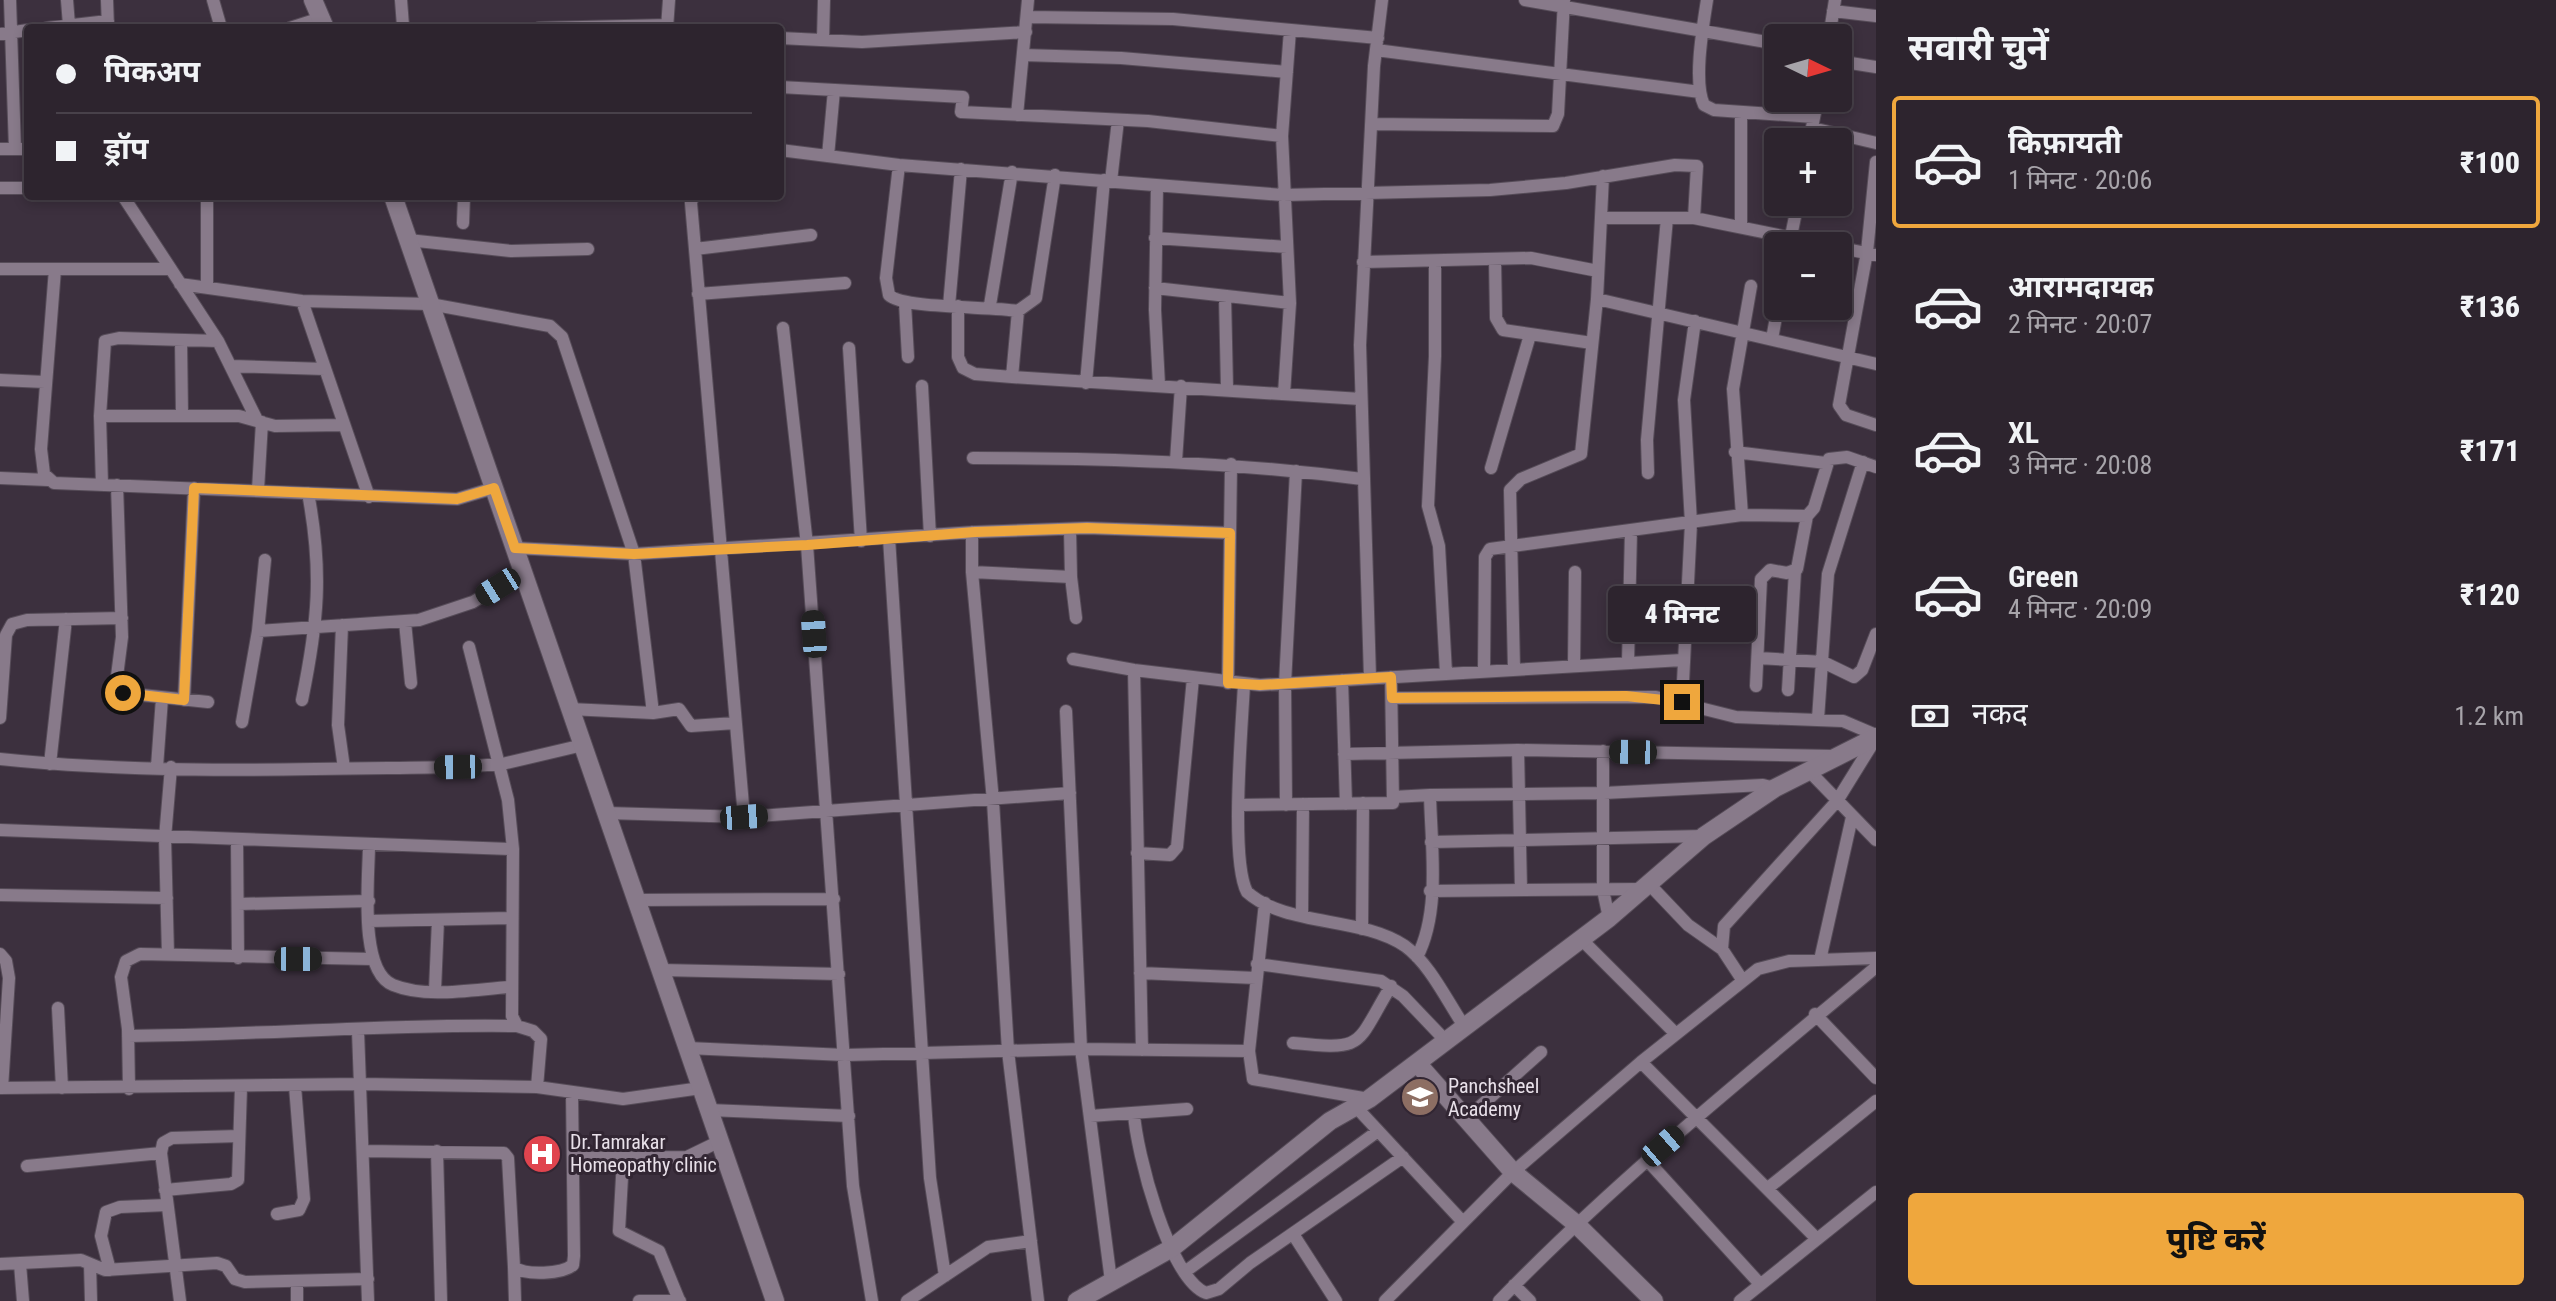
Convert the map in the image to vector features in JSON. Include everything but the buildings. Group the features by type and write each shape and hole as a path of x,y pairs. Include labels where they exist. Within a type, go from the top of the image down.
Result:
{"street":[{"path":"0,149 22,149 6,33 10,0"},
{"path":"67,0 69,24"},
{"path":"107,0 108,24"},
{"path":"213,0 220,24"},
{"path":"401,0 403,24"},
{"path":"667,24 669,0"},
{"path":"823,40 824,0"},
{"path":"1017,115 1028,0"},
{"path":"1370,678 1362,479 1363,262 1382,0"},
{"path":"1525,0 1563,4 1764,42"},
{"path":"1707,0 1702,31 1700,92 1708,109 1813,122 1876,143"},
{"path":"1371,124 1550,127 1556,121 1563,4"},
{"path":"1834,6 1876,16"},
{"path":"299,24 320,15"},
{"path":"1027,17 1173,19 1290,30 1559,75 1700,92"},
{"path":"1284,394 1290,303 1282,136 1290,30"},
{"path":"784,38 862,42 1026,32"},
{"path":"1023,55 1121,58 1287,72"},
{"path":"1852,63 1876,67"},
{"path":"784,87 963,97 961,112 1118,120 1282,136"},
{"path":"828,156 834,90"},
{"path":"1741,112 1741,226"},
{"path":"1812,128 1815,112"},
{"path":"1086,383 1107,181 1118,120"},
{"path":"784,150 899,165 1283,195 1490,190 1675,165 1697,166 1694,218"},
{"path":"1876,162 1872,254 1846,356 1841,410 1876,425"},
{"path":"899,165 886,278 889,295 905,303 990,305 1018,311 1036,298 1055,175"},
{"path":"961,169 954,306 958,357 963,368 975,374 1086,383 1227,388 1361,399"},
{"path":"990,305 1012,172"},
{"path":"1514,669 1510,490 1521,479 1581,454 1597,299 1603,176"},
{"path":"1157,186 1155,288 1159,385"},
{"path":"0,188 24,188"},
{"path":"126,200 218,341 259,420 258,490"},
{"path":"207,200 207,288"},
{"path":"394,200 775,1301"},
{"path":"463,223 464,200"},
{"path":"693,200 719,550 744,817"},
{"path":"1601,218 1694,218 1764,233"},
{"path":"1648,473 1647,440 1661,314 1667,218"},
{"path":"695,249 811,235"},
{"path":"1155,238 1287,247"},
{"path":"408,240 511,251 588,249"},
{"path":"1852,251 1872,254"},
{"path":"1363,262 1531,258 1598,271"},
{"path":"1495,259 1499,325 1509,333 1592,343"},
{"path":"1435,262 1435,356 1427,483 1428,506 1439,546 1446,673"},
{"path":"0,269 170,269"},
{"path":"48,480 41,464 55,269"},
{"path":"698,294 845,283"},
{"path":"180,284 302,301 430,304 550,326 562,337 634,554 653,713"},
{"path":"1742,515 1735,452 1733,389 1751,286"},
{"path":"1155,288 1290,303"},
{"path":"1225,296 1227,388"},
{"path":"1597,299 1876,364"},
{"path":"302,301 369,497"},
{"path":"905,303 908,357"},
{"path":"1012,377 1018,311"},
{"path":"1772,339 1775,320"},
{"path":"1682,702 1691,523 1684,400 1695,321"},
{"path":"783,328 807,545 853,1186 872,1301"},
{"path":"1491,468 1530,335"},
{"path":"102,485 100,416 105,341 112,338 218,341"},
{"path":"181,340 182,416"},
{"path":"849,348 861,541"},
{"path":"232,366 325,369"},
{"path":"0,380 45,382"},
{"path":"922,386 930,536"},
{"path":"1176,461 1181,386"},
{"path":"100,416 259,420 275,426 344,425"},
{"path":"1735,452 1826,463 1839,456 1870,465 1828,574 1818,719"},
{"path":"973,458 1176,461 1362,479"},
{"path":"1788,690 1795,571 1805,538 1807,516 1814,508 1826,463"},
{"path":"1228,683 1231,464"},
{"path":"1286,805 1285,684 1296,471"},
{"path":"0,478 48,480 65,485 457,499 494,488"},
{"path":"117,485 122,618 117,676 120,690 127,694 208,702"},
{"path":"184,700 194,488"},
{"path":"302,700 317,625 318,552 308,493"},
{"path":"1484,670 1485,557 1490,549 1742,515 1807,516"},
{"path":"515,548 634,554 977,532 1070,529 1230,533"},
{"path":"1070,529 1076,618"},
{"path":"1628,663 1631,530"},
{"path":"977,532 976,571 1008,1051 1038,1301"},
{"path":"889,538 930,1178 945,1276"},
{"path":"242,722 258,631 265,560"},
{"path":"1756,686 1761,579 1770,570 1795,571"},
{"path":"258,631 405,622 473,602 523,571"},
{"path":"976,571 1071,577"},
{"path":"1574,666 1575,572"},
{"path":"0,718 9,628 27,620 122,618"},
{"path":"50,764 66,619"},
{"path":"405,622 411,683"},
{"path":"342,625 338,725 344,768"},
{"path":"1758,658 1823,662 1850,677 1857,676 1876,634"},
{"path":"469,647 502,764 513,849 511,987 512,1016 517,1026"},
{"path":"1073,659 1244,684 1682,660"},
{"path":"1134,670 1142,1050"},
{"path":"1239,805 1393,803 1391,677"},
{"path":"1137,855 1170,855 1177,847 1193,678"},
{"path":"1342,680 1346,804"},
{"path":"1244,684 1239,805 1243,885 1252,896 1265,903 1362,929 1403,945 1417,957 1464,1026"},
{"path":"1392,698 1626,696 1682,702 1736,717 1818,719 1853,724 1876,737"},
{"path":"157,767 162,698"},
{"path":"570,709 653,713 679,709 688,723 695,726 735,723"},
{"path":"1066,711 1081,1049 1111,1281"},
{"path":"1089,1298 1111,1281 1172,1248 1330,1121 1362,1103 1417,1063 1609,918 1704,836 1775,788 1844,756 1876,737"},
{"path":"1722,949 1724,926 1837,801 1876,737"},
{"path":"0,759 50,764 157,767 344,768 502,764 583,745"},
{"path":"1344,754 1518,750 1844,756"},
{"path":"1518,750 1521,890"},
{"path":"1603,751 1603,890 1609,918"},
{"path":"168,955 165,838 171,767"},
{"path":"1810,772 1876,840"},
{"path":"1393,797 1604,793 1763,785 1775,788"},
{"path":"607,813 744,817 1070,793"},
{"path":"1417,957 1426,938 1430,891 1430,795"},
{"path":"1362,929 1363,803"},
{"path":"1302,915 1303,804"},
{"path":"1820,960 1852,817"},
{"path":"0,830 513,849"},
{"path":"1431,842 1704,836"},
{"path":"237,840 238,958"},
{"path":"369,844 372,959 390,984 435,990 511,987"},
{"path":"1430,891 1646,887 1688,925 1722,949 1743,981"},
{"path":"0,895 167,898"},
{"path":"637,900 834,899"},
{"path":"238,904 369,901"},
{"path":"1265,903 1260,922 1249,1051 1253,1079 1362,1103 1378,1131 1463,1222"},
{"path":"369,921 512,918"},
{"path":"435,990 438,920"},
{"path":"1580,938 1676,1034"},
{"path":"0,954 6,961 9,978 1,1088 129,1089 361,1084 537,1087 623,1099 701,1088"},
{"path":"129,1089 122,967 126,961 140,954 372,959"},
{"path":"1385,1301 1513,1172 1641,1062 1758,969 1774,963 1820,960 1875,968"},
{"path":"1499,1301 1575,1223 1815,1014 1875,968"},
{"path":"661,970 839,974"},
{"path":"1140,973 1256,971 1364,976 1391,986 1445,1040"},
{"path":"1293,1043 1343,1047 1355,1043 1391,986"},
{"path":"58,1008 62,1088"},
{"path":"1815,1014 1876,1078"},
{"path":"128,1036 358,1031 412,1024 517,1026 533,1031 541,1039 537,1087"},
{"path":"358,1031 365,1151 368,1301"},
{"path":"688,1048 845,1055 1081,1049 1249,1051"},
{"path":"1466,1119 1541,1052"},
{"path":"1641,1062 1816,1238"},
{"path":"1417,1063 1513,1172 1575,1223 1654,1301"},
{"path":"277,1214 299,1210 304,1199 295,1086"},
{"path":"165,1190 236,1182 240,1174 241,1087"},
{"path":"514,1267 525,1272 567,1270 573,1265 572,1092"},
{"path":"1768,1188 1876,1101"},
{"path":"1090,1116 1187,1109"},
{"path":"709,1110 849,1116"},
{"path":"1134,1113 1147,1187 1172,1248 1201,1292 1219,1289 1403,1157"},
{"path":"1186,1271 1378,1131"},
{"path":"180,1301 161,1153 163,1143 172,1138 239,1136"},
{"path":"573,1158 687,1157 720,1141"},
{"path":"365,1151 502,1152 508,1158 515,1301"},
{"path":"437,1151 441,1301"},
{"path":"27,1166 161,1153"},
{"path":"623,1159 619,1231 659,1251 680,1300 639,1301"},
{"path":"1647,1160 1760,1284"},
{"path":"1740,1301 1816,1238 1873,1199"},
{"path":"110,1270 101,1236 106,1212 120,1207 167,1205"},
{"path":"1293,1234 1336,1301"},
{"path":"907,1301 988,1247 1031,1241"},
{"path":"0,1264 81,1260 98,1269 110,1270 217,1263 226,1266 239,1281 368,1279"},
{"path":"20,1264 23,1301"},
{"path":"90,1264 91,1301"},
{"path":"297,1281 297,1301"},
{"path":"1514,1285 1530,1301"},
{"path":"1219,1289 1229,1301"}],"place":[{"name":"Panchsheel Academy","path":"1420,1097"},
{"name":"Dr.Tamrakar Homeopathy clinic","path":"542,1154"}],"route":[{"path":"123,693 184,700 194,488 457,499 494,488 515,548 634,554 975,532 1087,528 1230,533 1228,683 1260,685 1391,677 1392,698 1626,696 1682,702"}]}
